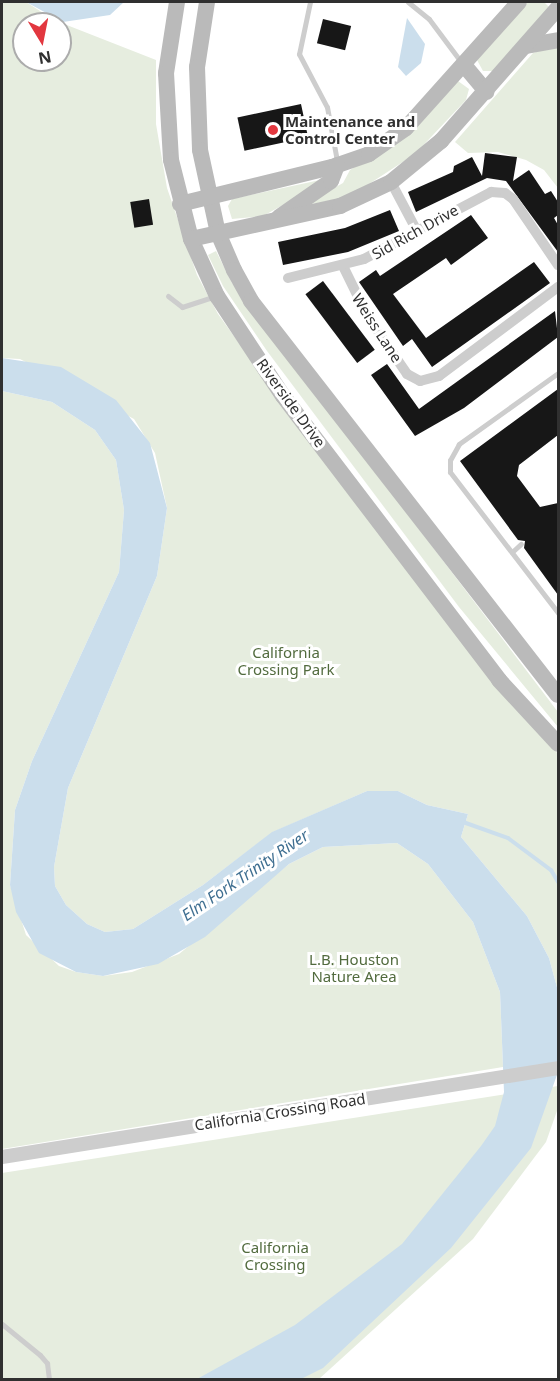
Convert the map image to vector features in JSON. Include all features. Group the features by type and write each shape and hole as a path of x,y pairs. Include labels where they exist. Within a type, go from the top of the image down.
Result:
{"main road":[{"name":"Riverside Drive","path":"177,2 166,73 169,144 180,204 191,239 217,296 283,396 499,680 558,744"},
{"name":"Riverside Drive","path":"207,2 196,109 209,197 218,233 252,301 558,695"},
{"path":"180,204 337,165 369,154 406,128 519,2"},
{"path":"191,239 340,206 391,182 441,141 487,92 558,8"},
{"path":"524,46 558,40"},
{"path":"464,65 487,92"},
{"path":"273,221 331,181 337,165"}],"street":[{"path":"391,182 418,233"},
{"name":"Sid Rich Drive","path":"288,278 343,266 418,233 483,195 505,193 558,265"},
{"name":"Weiss Lane","path":"343,266 368,316 407,374 420,381 439,376 558,287"},
{"name":"California Crossing Road","path":"2,1156 558,1068"}],"lane":[{"path":"310,2 299,54 327,106 336,138 337,165"},
{"path":"408,2 429,19 464,65"},
{"path":"168,296 182,307 217,296"},
{"path":"558,373 459,444 450,460 450,472 558,613"},
{"path":"512,552 521,544"},
{"path":"2,1324 47,1363 49,1380"}],"green space":[{"name":"California Crossing Park","path":"2,2 26,2 42,12 12,12 12,72 72,72 72,27 156,60 156,124 167,188 197,275 218,314 282,403 558,754 558,991 549,958 527,916 461,837 468,814 427,805 398,791 367,791 273,832 203,885 133,929 105,932 87,924 66,905 55,886 54,867 68,788 157,576 167,508 155,453 134,419 20,359 2,358"},
{"path":"528,2 544,2 549,7 495,71 483,71 477,60"},
{"path":"558,45 558,188 544,170 526,160 498,152 468,153 455,142 533,53"},
{"path":"458,81 469,89 466,100 415,154 349,197 302,206 343,183 350,170 416,128"},
{"path":"320,180 321,184 263,216 232,219 228,206 232,199"},
{"path":"216,251 232,283 558,712 558,727 459,607 267,351 223,286 208,255"},
{"name":"L.B. Houston Nature Area","path":"2,391 52,402 95,430 116,460 124,510 119,572 32,761 15,810 10,885 26,935 59,966 76,972 103,976 132,972 179,954 289,864 323,847 397,843 428,864 473,922 500,992 503,1067 2,1149"},
{"name":"California Crossing","path":"558,1086 558,1108 546,1142 473,1239 319,1379 2,1379 2,1173"}],"water":[{"path":"26,2 124,2 110,15 72,21 72,12 44,12"},
{"path":"407,18 425,44 421,63 406,76 398,67"},
{"name":"Elm Fork Trinity River","path":"2,358 61,367 116,400 150,443 167,508 157,576 68,788 54,867 55,886 66,905 87,924 105,932 133,929 203,885 272,832 367,791 398,791 427,805 468,814 461,837 527,916 549,958 558,991 558,1072 531,1148 451,1248 323,1368 301,1379 197,1379 295,1325 402,1244 481,1146 495,1126 504,1092 500,992 473,922 428,864 397,843 323,847 289,864 205,937 158,964 103,976 76,972 39,953 16,912 10,885 15,810 32,761 119,572 124,510 116,460 95,430 52,402 2,391"}],"building":[{"path":"323,19 351,26 345,50 317,43"},
{"name":"Maintenance and Control Center","path":"301,104 308,137 244,151 237,118"},
{"path":"485,153 517,157 513,181 529,170 545,194 551,191 558,202 558,215 554,218 558,225 558,252 506,181 487,178 416,212 408,192 453,172 454,166 472,157 482,176"},
{"path":"149,199 153,225 134,228 130,202"},
{"path":"390,210 399,231 348,252 283,265 278,242 345,228"},
{"path":"471,215 488,238 451,265 446,258 393,294 426,338 534,262 550,283 432,367 412,339 403,346 359,282 376,270 380,276"},
{"path":"323,281 375,350 357,363 305,294"},
{"path":"555,311 558,337 464,408 415,436 371,375 387,364 419,409"},
{"path":"558,389 558,435 519,465 517,476 540,507 558,503 558,595 524,548 525,541 518,540 460,461"}],"waterway":[{"path":"463,822 508,838 551,870 558,882"}],"place":[{"name":"Maintenance and Control Center","path":"273,130"}]}
